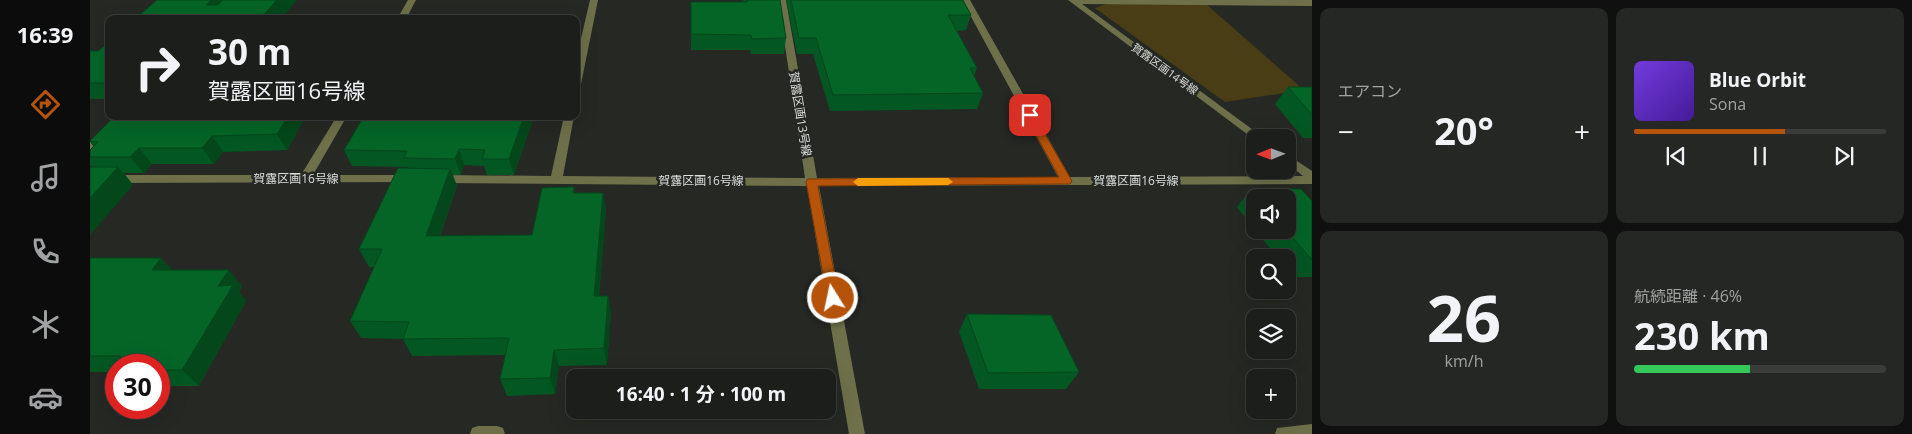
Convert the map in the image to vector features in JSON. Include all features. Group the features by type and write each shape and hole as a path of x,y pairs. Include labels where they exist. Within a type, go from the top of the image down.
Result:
{"street":[{"path":"403,15 412,0"},
{"path":"580,65 594,0"},
{"name":"賀露区画13号線","path":"782,0 857,434"},
{"path":"966,0 1066,181"},
{"path":"1073,1 1312,3"},
{"name":"賀露区画14号線","path":"1073,1 1247,129"},
{"path":"90,148 118,120"},
{"path":"305,179 340,120"},
{"path":"556,180 568,120"},
{"path":"1296,165 1312,178"},
{"name":"賀露区画16号線","path":"90,179 812,182 1312,178"},
{"path":"1283,434 1312,432"},
{"path":"478,434 497,434"}],"shaded area":[{"path":"1109,3 1206,4 1304,90 1225,102 1095,8"}],"building":[{"path":"157,0 211,0 206,5 218,5 223,0 277,0 264,15 140,15"},
{"path":"747,0 780,0 786,38 752,39 751,35 691,34 691,2 747,2"},
{"path":"791,0 963,0 971,15 948,15 977,68 970,68 983,93 833,95 816,38 799,38"},
{"path":"105,45 105,83 90,83 90,51 98,51"},
{"path":"1288,87 1312,87 1312,115"},
{"path":"111,120 286,120 277,134 212,136 202,148 139,148 130,157 90,157 90,150 98,142 90,141"},
{"path":"362,120 523,120 509,159 482,159 485,150 459,149 455,159 404,158 407,151 344,150"},
{"path":"90,167 118,167 90,198"},
{"path":"398,168 450,169 426,236 532,235 542,188 574,187 573,193 603,193 594,296 608,296 604,348 554,350 550,378 500,379 509,338 403,339 409,322 350,321 382,249 359,249"},
{"path":"1296,189 1301,189 1312,201 1312,260 1294,239 1296,239"},
{"path":"90,258 161,258 152,270 229,270 218,286 233,285 182,370 170,370 170,354 105,354 105,356 90,356"},
{"path":"967,314 1051,315 1079,372 988,373"}],"slow traffic":[{"path":"858,182 948,182"}],"route":[{"path":"833,298 812,182 1066,181 1030,115"}]}
